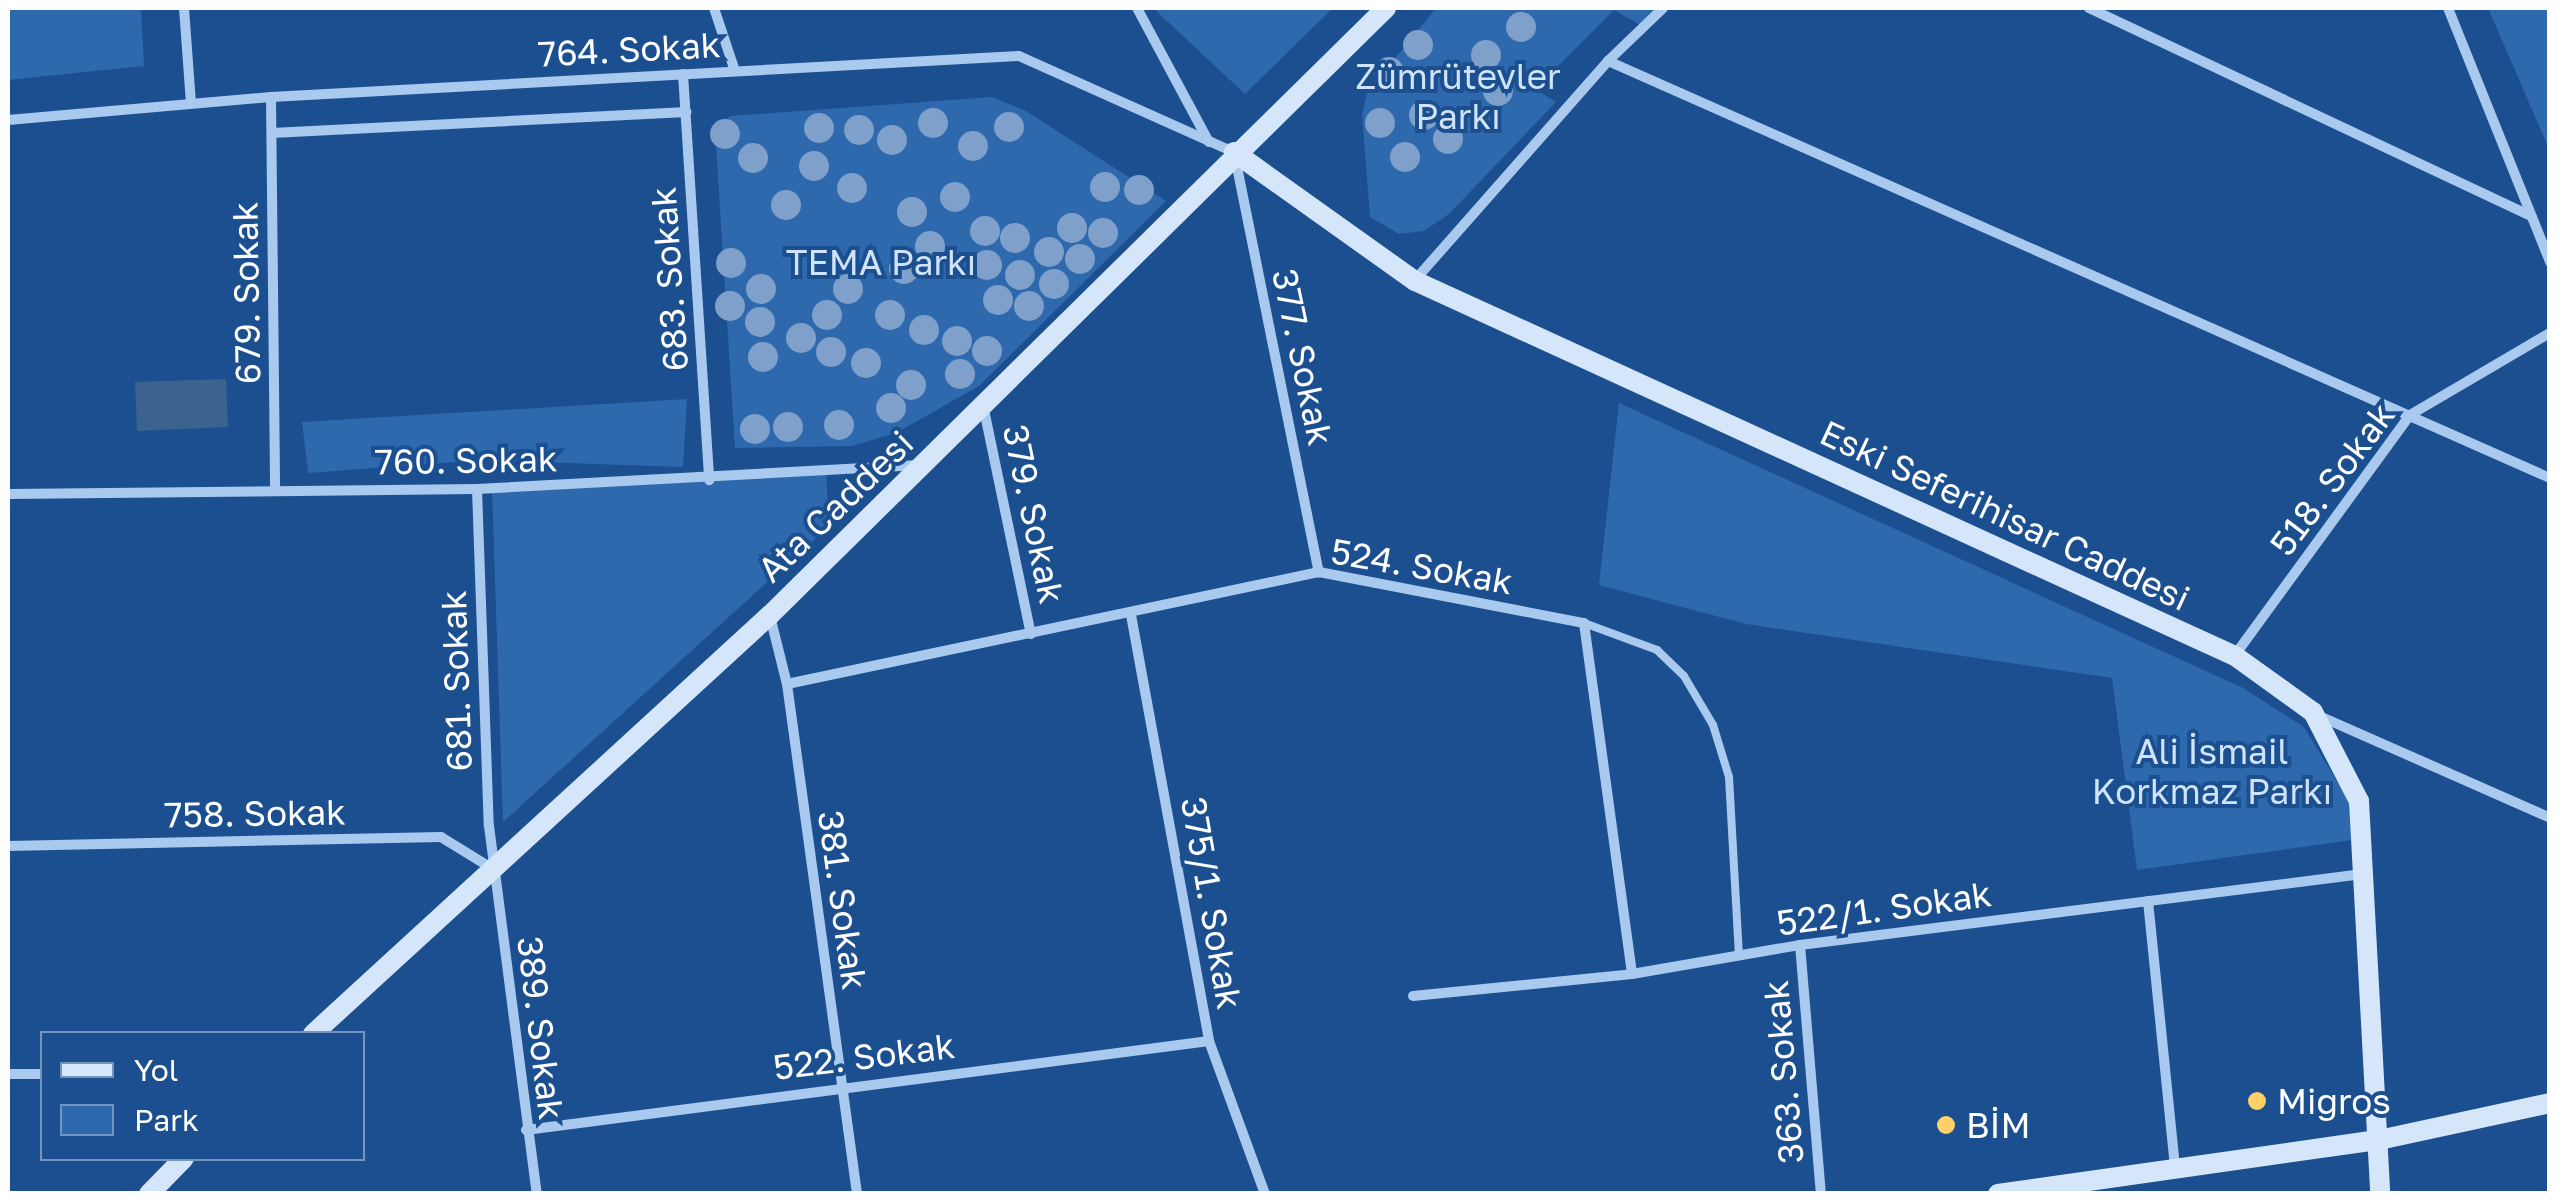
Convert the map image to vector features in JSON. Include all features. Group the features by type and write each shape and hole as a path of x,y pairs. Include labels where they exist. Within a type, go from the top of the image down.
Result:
{"main road":[{"name":"Ata Caddesi","path":"315,1031 770,615 1234,152 1386,8"},
{"name":"Eski Seferihisar Caddesi","path":"1234,152 1414,281 2235,656 2312,712 2359,801 2380,1194"},
{"path":"1998,1194 2379,1140 2550,1104"},
{"path":"150,1194 181,1161"}],"street":[{"path":"184,8 190,103"},
{"path":"714,8 735,71"},
{"path":"1137,8 1209,142"},
{"path":"1414,281 1608,61 1664,8"},
{"path":"2089,8 2532,216"},
{"path":"2448,8 2550,262"},
{"name":"764. Sokak","path":"8,120 272,97 1020,56 1234,152"},
{"path":"1608,61 2550,478"},
{"name":"683. Sokak","path":"683,74 710,480"},
{"name":"679. Sokak","path":"272,97 275,489"},
{"name":"764. Sokak","path":"272,133 686,112"},
{"name":"377. Sokak","path":"1234,152 1319,572"},
{"name":"518. Sokak","path":"2235,656 2410,416 2550,333"},
{"name":"379. Sokak","path":"983,405 1031,634"},
{"name":"760. Sokak","path":"8,494 477,489 710,480 925,464"},
{"name":"681. Sokak","path":"477,489 494,870"},
{"name":"524. Sokak","path":"787,684 1131,615 1319,572 1584,624"},
{"name":"381. Sokak","path":"770,615 787,684 856,1194"},
{"name":"375/1. Sokak","path":"1131,615 1209,1041 1264,1194"},
{"path":"1584,624 1632,974"},
{"path":"2312,712 2550,818"},
{"name":"758. Sokak","path":"8,846 441,837 494,870"},
{"name":"389. Sokak","path":"494,870 537,1194"},
{"name":"522/1. Sokak","path":"1412,996 1632,974 1800,946 2363,874"},
{"path":"2148,901 2175,1169"},
{"name":"363. Sokak","path":"1800,946 1821,1194"},
{"name":"522. Sokak","path":"526,1130 840,1086 1209,1041"},
{"path":"8,1074 40,1074"}],"lane":[{"path":"1584,624 1657,650 1684,676 1714,725 1728,777 1739,956"}],"green space":[{"path":"8,8 141,8 144,66 8,80"},
{"path":"1153,8 1333,8 1245,94"},
{"name":"Zümrütevler Parkı","path":"1436,8 1661,8 1642,26 1614,10 1535,89 1556,102 1449,214 1424,231 1399,234 1370,217 1362,114 1367,93"},
{"path":"2488,8 2549,8 2549,149"},
{"name":"TEMA Parkı","path":"992,97 1026,111 1166,201 979,386 896,433 852,446 735,448 715,129 730,116"},
{"path":"687,399 683,467 483,460 308,473 302,422"},
{"name":"Ali İsmail Korkmaz Parkı","path":"1619,403 2243,688 2304,727 2350,803 2352,840 2137,870 2112,678 1746,624 1599,585"},
{"path":"826,471 829,526 503,822 492,489"}],"shaded area":[{"path":"226,379 228,427 137,431 135,382"}],"place":[{"name":"Migros","path":"2257,1101"},
{"name":"BİM","path":"1946,1125"}]}
